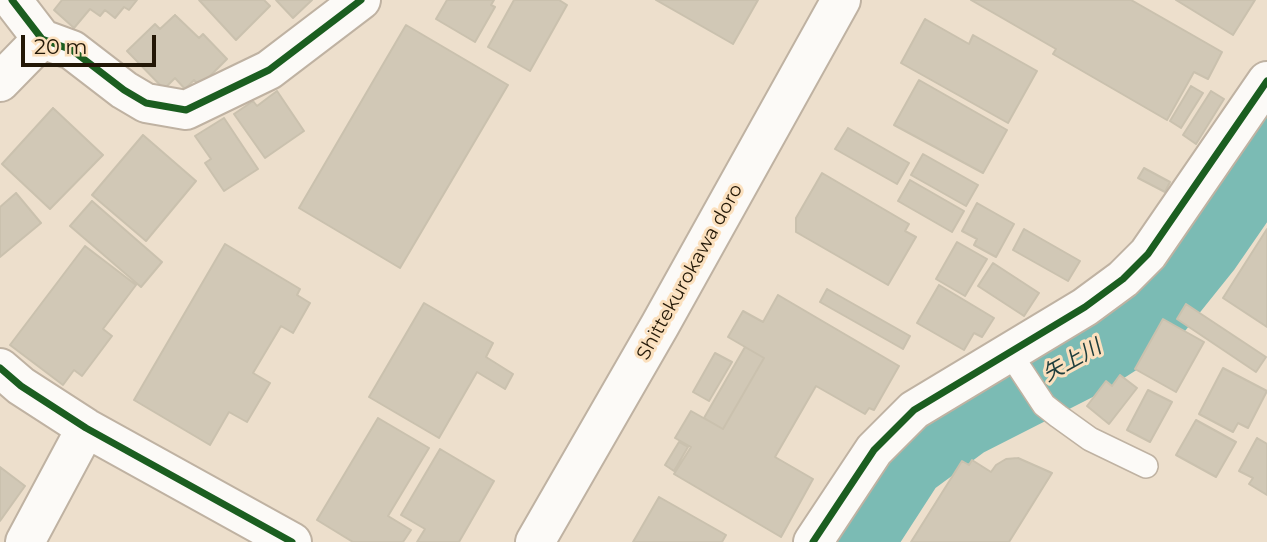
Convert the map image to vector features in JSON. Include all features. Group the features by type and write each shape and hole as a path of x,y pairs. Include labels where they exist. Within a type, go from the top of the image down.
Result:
{"street":[{"path":"12,0 42,39 72,50 124,90 146,103 186,110 269,70 361,0"},
{"name":"Shittekurokawa doro","path":"535,542 660,325 841,0"},
{"path":"0,82 42,39"},
{"path":"813,542 874,450 914,410 1085,307 1123,279 1148,254 1267,81"},
{"path":"0,368 21,386 86,428 292,542"},
{"path":"25,542 86,428"}],"lane":[{"path":"1009,352 1044,405 1090,439 1146,466"}],"building":[{"path":"62,0 137,0 129,10 124,7 115,18 105,10 100,16 90,9 74,28 54,10"},
{"path":"199,0 264,0 270,6 236,40"},
{"path":"276,0 312,0 293,18"},
{"path":"447,0 494,0 491,5 495,7 475,42 436,19"},
{"path":"514,0 559,0 567,5 530,71 488,47"},
{"path":"656,0 758,0 733,44"},
{"path":"971,0 1131,0 1222,52 1208,79 1194,72 1167,120 1053,54 1056,49"},
{"path":"1176,0 1255,0 1233,35"},
{"path":"175,15 199,38 203,34 227,59 200,86 194,80 185,89 175,78 164,89 127,51 155,24 160,29"},
{"path":"925,19 969,44 973,35 1037,71 1008,123 901,63"},
{"path":"406,25 508,85 400,268 299,208"},
{"path":"919,80 1007,130 983,173 894,125"},
{"path":"1191,86 1203,93 1181,128 1170,121"},
{"path":"277,91 304,131 265,158 234,114 253,101 257,106"},
{"path":"1211,91 1224,99 1196,144 1183,135"},
{"path":"53,108 103,155 50,209 2,164"},
{"path":"224,118 258,169 224,191 205,163 211,159 195,136"},
{"path":"848,128 909,163 897,184 835,149"},
{"path":"143,135 196,181 146,241 92,195"},
{"path":"923,154 978,185 966,206 911,175"},
{"path":"1144,168 1170,182 1165,192 1138,178"},
{"path":"822,173 909,224 905,231 916,237 888,285 796,232 796,218"},
{"path":"910,180 964,211 952,232 898,201"},
{"path":"16,193 41,223 0,257 0,207"},
{"path":"92,201 162,262 141,287 70,226"},
{"path":"977,203 1014,224 996,257 974,245 977,239 962,231"},
{"path":"1024,229 1080,261 1068,281 1013,250"},
{"path":"1267,229 1267,327 1223,298"},
{"path":"957,242 987,259 965,296 936,279"},
{"path":"225,244 300,289 297,295 310,303 293,333 281,326 253,373 270,383 247,422 229,412 210,445 134,400"},
{"path":"85,246 136,285 103,329 112,336 82,376 74,370 63,385 10,345"},
{"path":"993,263 1039,293 1024,316 978,286"},
{"path":"939,285 994,318 982,337 974,333 964,350 917,323"},
{"path":"827,289 910,336 903,349 820,302"},
{"path":"778,295 899,366 874,410 869,408 865,414 816,386 775,457 813,479 781,537 674,474 691,447 675,438 691,411 723,429 764,358 728,337 743,311 763,322"},
{"path":"424,303 493,343 486,357 513,374 505,389 477,372 439,438 369,397"},
{"path":"1186,304 1266,357 1256,372 1177,319"},
{"path":"1163,319 1204,342 1176,392 1135,369"},
{"path":"745,347 764,358 723,429 704,418"},
{"path":"715,353 732,362 709,401 693,392"},
{"path":"1223,368 1267,391 1248,428 1238,423 1233,432 1199,414"},
{"path":"1120,375 1137,388 1109,424 1087,406 1106,381 1112,386"},
{"path":"1148,390 1172,402 1150,442 1127,430"},
{"path":"378,418 429,448 388,516 411,530 403,542 353,542 317,520"},
{"path":"1196,420 1236,442 1216,477 1176,455"},
{"path":"1257,438 1267,444 1267,495 1249,484 1253,478 1239,471"},
{"path":"679,442 688,447 674,471 665,465"},
{"path":"440,449 494,481 459,542 417,542 425,529 401,515"},
{"path":"1018,458 1052,473 1009,542 911,542 962,461 969,465 972,460 991,472 1006,459"},
{"path":"0,467 25,486 0,521"},
{"path":"659,497 726,535 722,542 633,542"}],"waterway":[{"name":"矢上川","path":"853,542 906,460 963,418 1083,357 1145,317 1202,246 1267,152"}],"cycle path":[{"path":"12,0 42,39 72,50 124,90 146,103 186,110 269,70 361,0"},
{"path":"813,542 874,450 914,410 1085,307 1123,279 1148,254 1267,81"},
{"path":"0,368 21,386 86,428 292,542"}]}
